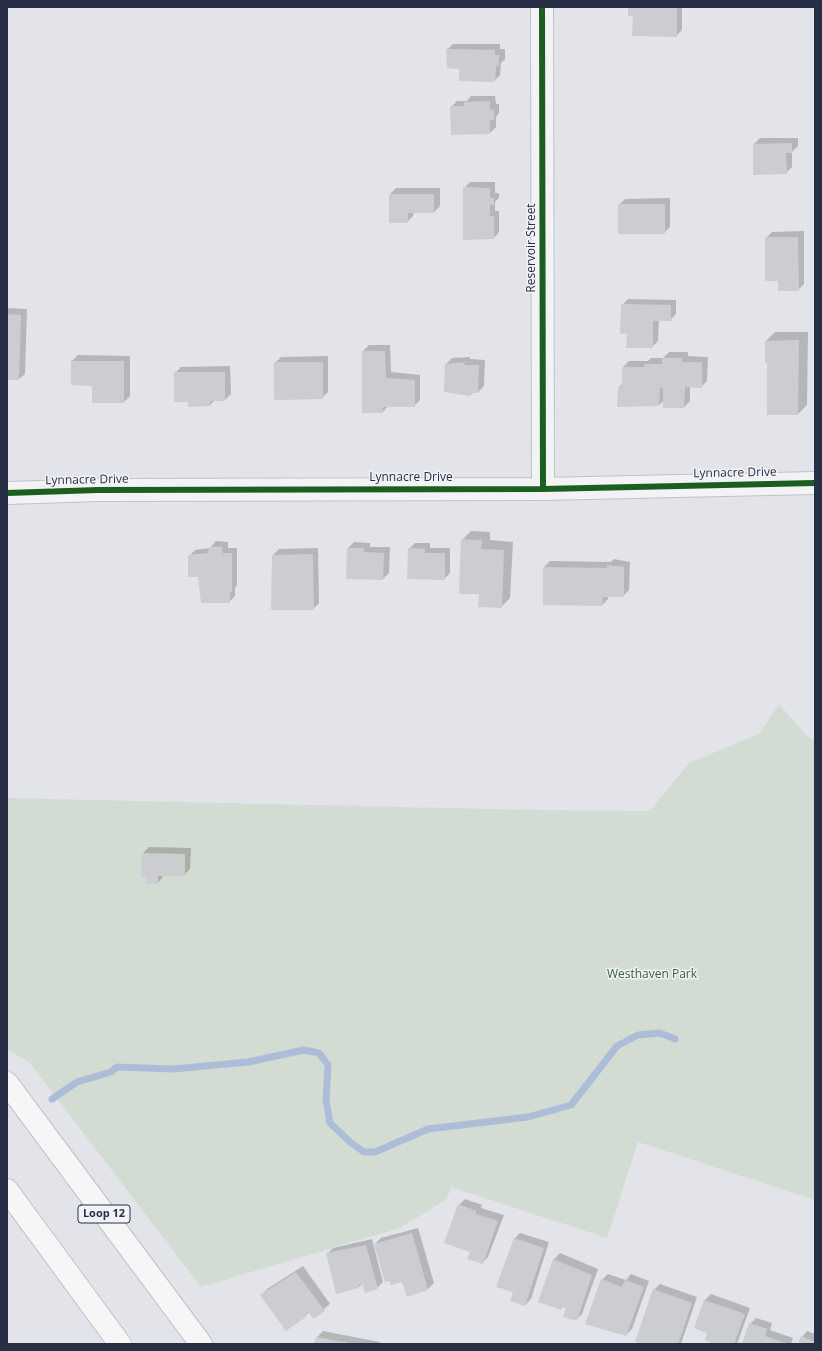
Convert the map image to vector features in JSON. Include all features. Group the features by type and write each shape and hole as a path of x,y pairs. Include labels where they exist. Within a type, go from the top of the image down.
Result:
{"main road":[{"name":"Loop 12","path":"7,1083 201,1344"},
{"path":"7,1190 120,1344"}],"street":[{"name":"Reservoir Street","path":"542,7 543,489"},
{"name":"Lynnacre Drive","path":"7,493 98,490 543,489 815,483"}],"green space":[{"name":"Westhaven Park","path":"779,704 807,736 815,741 815,1200 638,1142 607,1238 451,1187 447,1199 400,1228 201,1287 30,1063 7,1049 7,798 534,810 650,811 689,763 759,734"}],"building":[{"path":"628,7 677,7 677,37 632,36 633,16 628,16"},
{"path":"446,49 495,50 495,55 499,55 499,66 496,66 495,82 459,81 459,69 447,68"},
{"path":"490,101 490,110 494,109 494,120 490,120 490,134 451,135 450,106 464,106 464,102"},
{"path":"792,143 792,153 786,153 787,174 753,175 753,144"},
{"path":"463,187 490,188 490,198 494,198 494,205 490,205 490,216 494,216 494,239 463,240"},
{"path":"389,194 434,194 434,213 408,213 408,223 389,223"},
{"path":"618,204 665,204 665,234 618,234"},
{"path":"765,237 798,237 799,291 778,291 778,281 765,281"},
{"path":"621,304 671,305 671,321 653,321 653,348 626,348 627,334 620,334"},
{"path":"7,314 21,315 19,380 7,380"},
{"path":"799,340 798,415 767,415 767,363 765,363 765,341"},
{"path":"362,351 385,351 386,378 415,380 415,407 383,407 383,413 362,413"},
{"path":"662,358 682,358 682,362 702,362 702,388 685,387 684,408 663,408 663,388 660,388 659,406 617,407 618,387 622,388 622,367 644,367 644,364 662,364"},
{"path":"71,361 124,361 124,403 92,403 92,386 71,385"},
{"path":"274,362 323,362 323,399 274,400"},
{"path":"465,362 464,365 479,365 478,393 470,393 470,396 444,392 445,364"},
{"path":"174,372 225,372 225,401 210,401 210,406 188,407 188,402 174,402"},
{"path":"461,539 482,540 481,549 504,550 502,608 478,607 479,594 459,594"},
{"path":"209,547 222,547 222,553 232,553 232,592 230,592 230,603 201,603 198,577 188,577 188,555 208,553"},
{"path":"347,548 364,548 364,552 384,553 383,580 346,579"},
{"path":"408,548 425,549 425,553 445,553 445,580 407,579"},
{"path":"313,554 314,610 271,610 272,555"},
{"path":"607,565 624,567 624,597 603,597 602,606 543,605 543,567 607,568"},
{"path":"142,853 185,854 185,876 158,876 158,884 146,884 146,877 141,877"},
{"path":"458,1204 476,1211 476,1214 498,1221 483,1264 467,1259 470,1252 444,1243"},
{"path":"412,1233 428,1290 407,1297 402,1282 391,1285 389,1281 385,1282 374,1244"},
{"path":"514,1238 544,1248 525,1306 510,1301 513,1292 496,1287"},
{"path":"366,1245 378,1289 365,1293 362,1284 358,1285 359,1288 336,1294 326,1253"},
{"path":"553,1259 592,1275 577,1321 563,1317 566,1308 562,1307 561,1310 538,1302"},
{"path":"296,1272 325,1311 314,1319 308,1312 305,1314 307,1316 286,1331 260,1295"},
{"path":"601,1279 622,1287 625,1280 644,1287 626,1336 585,1324"},
{"path":"653,1289 692,1303 678,1344 643,1344 635,1342"},
{"path":"704,1300 745,1314 734,1344 709,1344 710,1342 705,1340 707,1333 694,1328"},
{"path":"749,1323 767,1329 765,1336 788,1344 742,1344"},
{"path":"801,1336 815,1342 815,1344 798,1344"},
{"path":"316,1337 350,1343 350,1344 314,1344"}],"waterway":[{"path":"52,1099 77,1082 111,1072 117,1067 174,1069 248,1062 304,1050 319,1053 328,1065 326,1100 330,1123 350,1142 364,1152 375,1152 428,1129 528,1117 571,1105 617,1046 638,1035 660,1033 675,1039"}],"cycle path":[{"path":"542,7 543,489"},
{"path":"7,493 98,490 543,489 815,483"}]}
